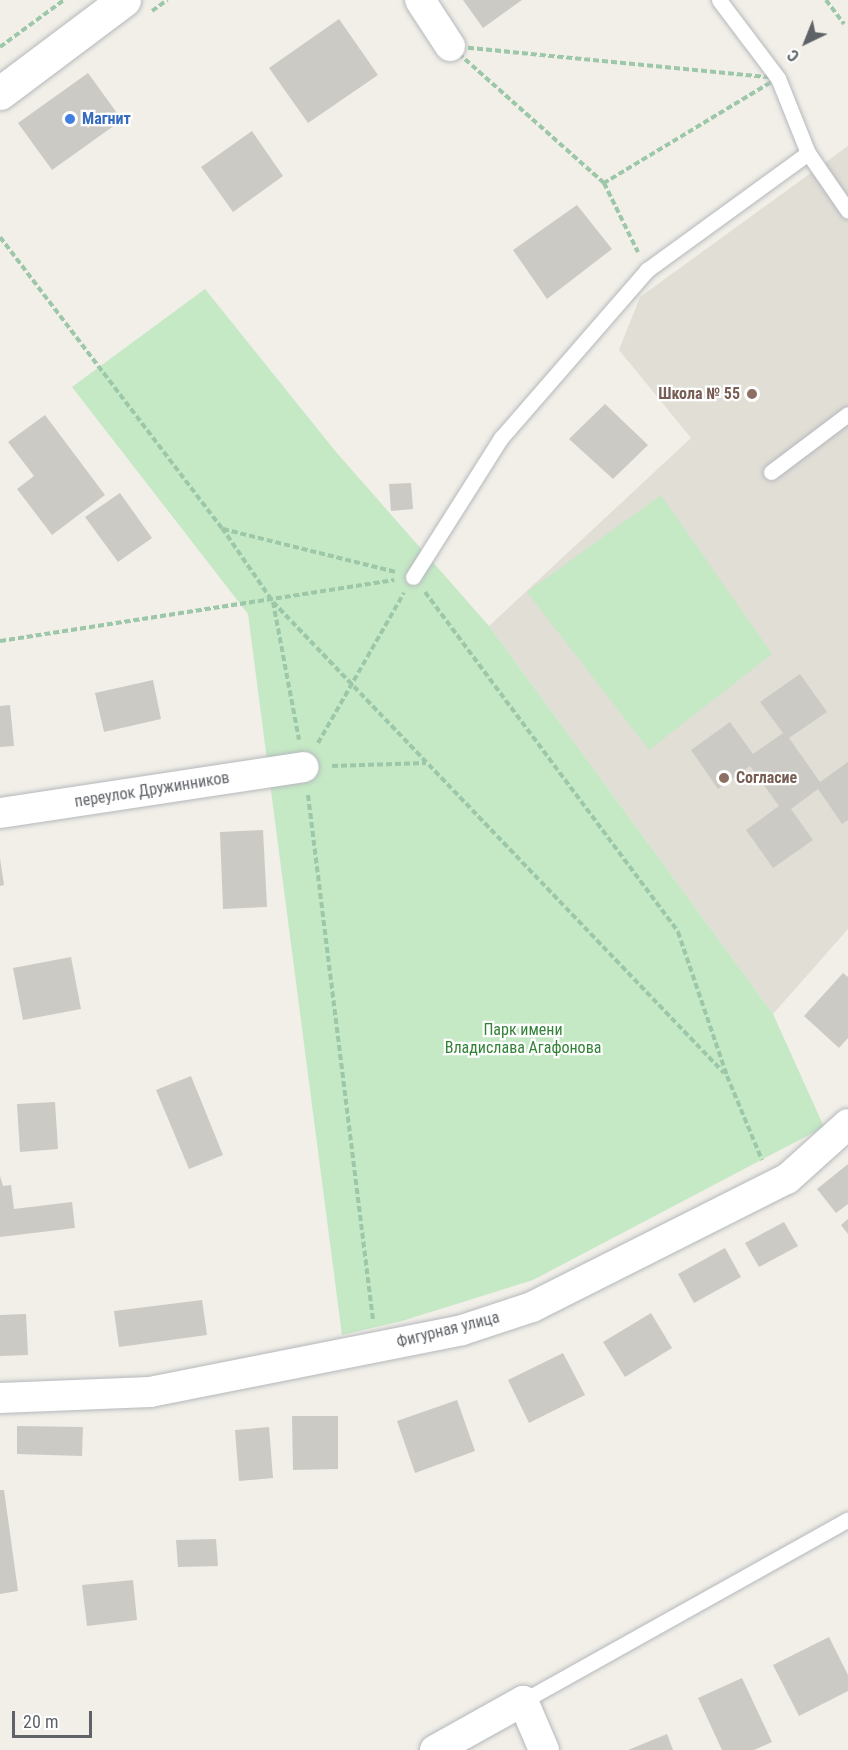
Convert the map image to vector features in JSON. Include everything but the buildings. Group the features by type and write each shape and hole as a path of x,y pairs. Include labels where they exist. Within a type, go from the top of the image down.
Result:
{"street":[{"path":"0,93 124,0"},
{"path":"420,0 450,46"},
{"name":"переулок Дружинников","path":"0,813 304,767"},
{"name":"Фигурная улица","path":"0,1398 150,1392 462,1330 532,1307 787,1179 848,1124"},
{"path":"435,1750 522,1701 544,1750"}],"lane":[{"path":"719,0 778,78 808,153 848,211"},
{"path":"413,577 501,438 646,270 808,153"},
{"path":"771,472 848,414"},
{"path":"522,1701 848,1519"}],"path":[{"path":"0,47 64,0"},
{"path":"826,0 844,24"},
{"path":"450,46 778,78"},
{"path":"450,46 604,183 646,270"},
{"path":"604,183 778,78"},
{"path":"222,528 413,577 678,932 727,1076 773,1186"},
{"path":"0,641 273,602 413,577"},
{"path":"304,767 413,577"},
{"path":"273,602 727,1076"},
{"path":"304,767 427,763"}],"shaded area":[{"name":"Согласие","path":"848,146 848,929 773,1014 489,626 691,438 619,350 640,297"}],"green space":[{"name":"Парк имени Владислава Агафонова","path":"205,289 336,452 489,626 773,1014 824,1127 533,1280 402,1321 342,1335 248,614 72,387"},
{"path":"661,495 772,654 649,750 527,592"}],"place":[{"name":"Магнит","path":"70,119"},
{"name":"Школа № 55","path":"752,394"},
{"name":"Согласие","path":"724,778"}]}
